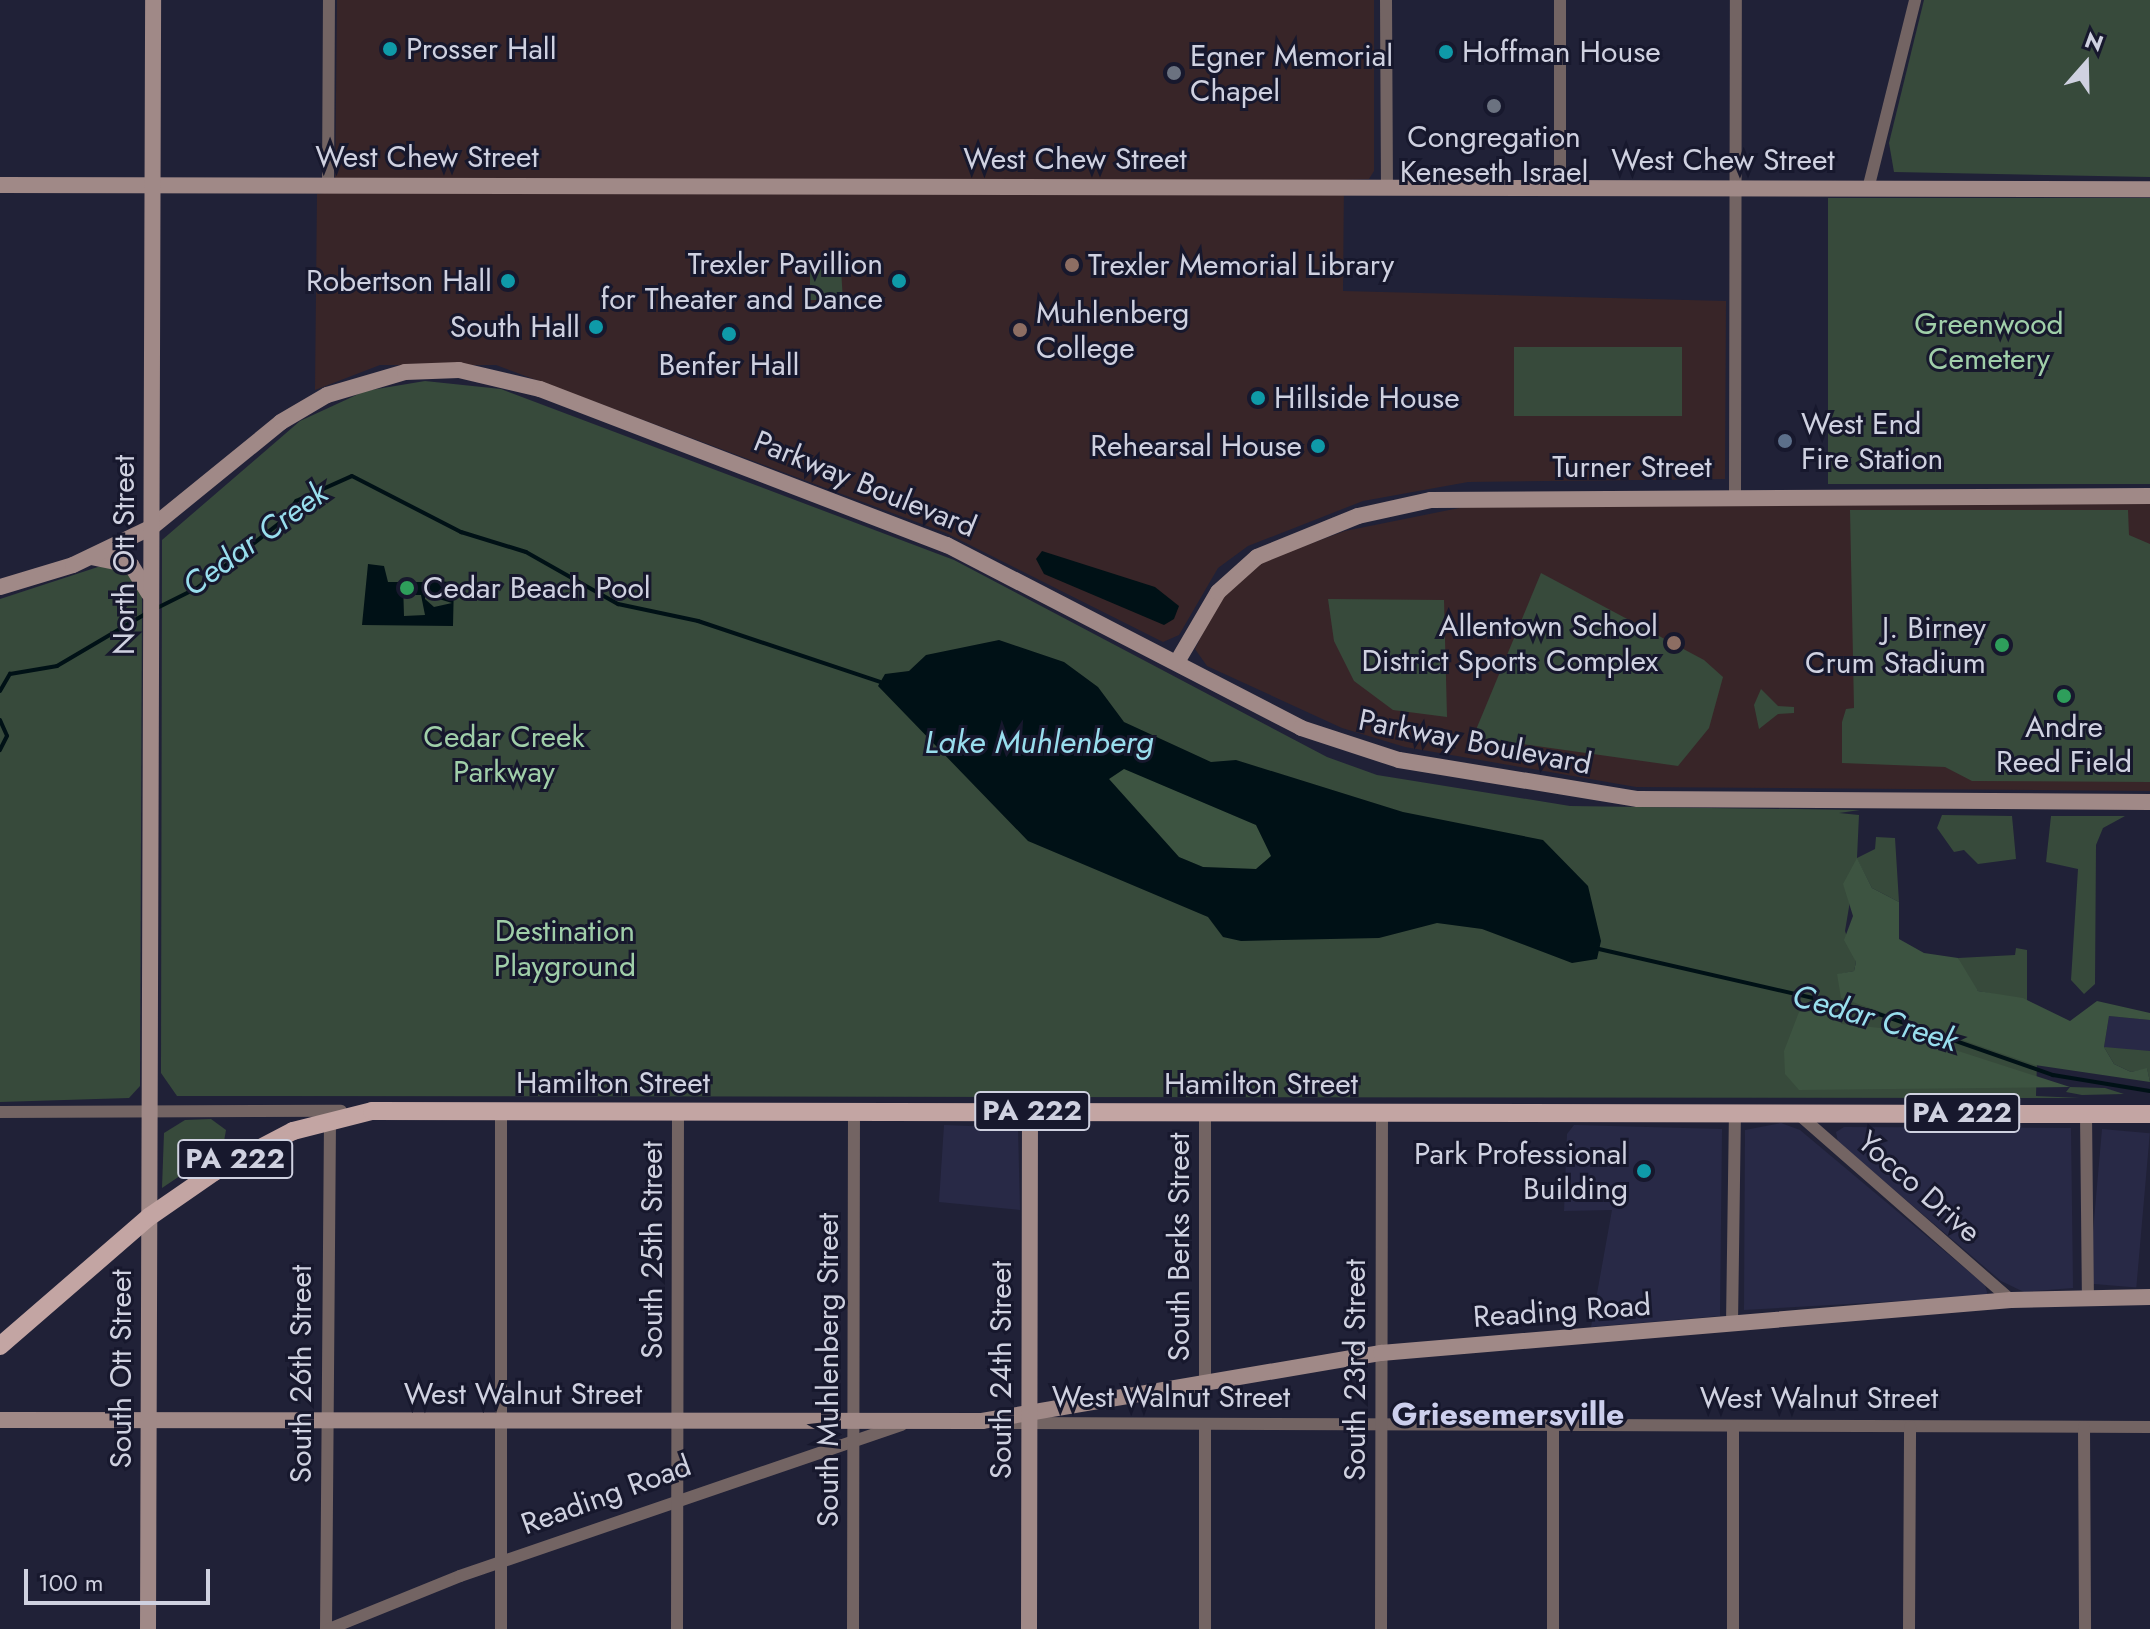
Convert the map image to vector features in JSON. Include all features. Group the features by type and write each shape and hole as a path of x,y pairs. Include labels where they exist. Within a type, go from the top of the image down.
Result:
{"main road":[{"name":"Hamilton Street","path":"330,1119 372,1111 2150,1114"},
{"name":"PA 222","path":"0,1346 149,1217 237,1158 330,1119"}],"street":[{"name":"North Ott Street","path":"151,1110 153,0"},
{"path":"328,185 329,0"},
{"path":"1386,0 1387,188"},
{"path":"1560,0 1560,188"},
{"path":"1735,495 1736,0"},
{"path":"1868,189 1915,0"},
{"name":"West Chew Street","path":"0,185 2150,189"},
{"name":"Parkway Boulevard","path":"0,587 91,557 152,527 281,422 327,395 405,372 485,374 947,545 1311,732 1399,760 1595,795 1735,801 2150,802"},
{"name":"Turner Street","path":"1177,662 1238,571 1358,516 1469,496 2150,496"},
{"path":"91,557 131,565 151,599"},
{"name":"South Ott Street","path":"148,1629 151,1110"},
{"name":"Hamilton Street","path":"0,1112 372,1111"},
{"path":"501,1111 501,1629"},
{"name":"South 25th Street","path":"677,1629 678,1111"},
{"name":"South Muhlenberg Street","path":"853,1629 854,1111"},
{"name":"South 24th Street","path":"1029,1629 1030,1111"},
{"name":"South Berks Street","path":"1205,1112 1205,1383"},
{"name":"South 23rd Street","path":"1381,1629 1382,1112"},
{"name":"Yocco Drive","path":"1796,1112 2011,1300"},
{"path":"1732,1324 1735,1113"},
{"path":"2086,1114 2088,1298"},
{"name":"South 26th Street","path":"328,1629 326,1421 330,1119"},
{"name":"Reading Road","path":"982,1421 1029,1419 1205,1383 1381,1353 2011,1300 2150,1297"},
{"name":"West Walnut Street","path":"1029,1419 1205,1425 2150,1427"},
{"name":"West Walnut Street","path":"0,1420 678,1423 854,1432 905,1424 982,1421"},
{"path":"1205,1425 1205,1629"},
{"path":"1553,1426 1553,1629"},
{"path":"1733,1426 1733,1629"},
{"path":"1909,1629 1910,1427"},
{"path":"2084,1427 2085,1629"},
{"name":"Reading Road","path":"328,1629 854,1432"}],"shaded area":[{"name":"Muhlenberg College","path":"337,0 1374,0 1374,171 1369,179 1344,180 1343,291 1726,301 1725,479 1468,482 1363,501 1248,546 1218,568 1179,635 1163,642 946,533 496,365 380,365 315,390 317,194 335,191"},
{"name":"Allentown School District Sports Complex","path":"2150,503 2150,791 1636,787 1405,747 1342,728 1207,666 1195,649 1218,602 1258,563 1345,531 1464,507"},
{"path":"2109,1016 2150,1020 2150,1070 2104,1047"},
{"path":"1781,1123 1800,1130 1985,1285 1988,1296 1744,1310 1745,1130"},
{"path":"944,1125 1018,1128 1020,1210 939,1202"},
{"path":"1574,1125 1722,1129 1720,1316 1591,1327 1612,1210 1564,1211 1567,1134"},
{"path":"1844,1127 2071,1128 2073,1288 2024,1292 2001,1281 1838,1142 1836,1132"},
{"path":"2102,1129 2150,1133 2136,1288 2088,1283"}],"green space":[{"path":"1924,0 2150,0 2150,177 1894,172 1889,143"},
{"name":"Greenwood Cemetery","path":"1828,198 2150,198 2150,484 1828,484"},
{"path":"840,255 843,300 810,300 810,268"},
{"path":"1514,347 1682,347 1682,416 1514,416"},
{"name":"Cedar Creek Parkway","path":"425,381 501,389 954,560 1327,757 1377,775 1570,806 1860,810 1839,813 1859,815 1857,858 1875,849 1876,837 1895,838 1899,902 1872,888 1857,859 1845,931 1856,962 1854,971 1840,974 2038,1028 2036,1096 2080,1098 177,1096 161,1073 162,540 300,421 365,391"},
{"name":"J. Birney Crum Stadium","path":"1850,510 2128,510 2129,535 2150,544 2150,782 1972,781 1945,767 1842,763 1842,722 1846,709 1854,708"},
{"path":"104,565 127,567 142,587 140,1086 129,1098 0,1102 0,599"},
{"path":"1541,573 1704,660 1723,677 1709,728 1678,766 1473,737"},
{"path":"1328,599 1444,600 1447,717 1393,710 1354,681 1334,641"},
{"path":"1761,689 1778,706 1794,707 1794,713 1778,714 1759,729 1754,705"},
{"path":"1124,768 1256,825 1272,856 1256,869 1203,867 1179,857 1109,779"},
{"path":"1942,815 2012,816 2016,859 1978,864 1964,850 1954,852 1937,828"},
{"path":"2051,816 2125,816 2103,828 2096,845 2095,984 2084,994 2071,980 2078,869 2046,862"},
{"path":"1857,858 1872,888 1899,902 1899,939 1924,953 1958,958 1978,991 2023,998 2070,1021 2097,1001 2150,1013 2150,1020 2109,1016 2104,1047 2114,1064 2131,1072 2147,1068 2150,1082 2035,1065 1841,998 1837,974 1854,971 1856,962 1844,940 1853,916 1843,884"},
{"path":"2016,948 2027,950 2027,1001 1978,991 1962,974 1958,958 2015,955"},
{"path":"1825,1010 1842,1024 1890,1029 2070,1087 1799,1090 1785,1074 1784,1051 1799,1012"},
{"path":"2104,1047 2150,1051 2150,1082 2147,1069 2131,1072 2114,1064"},
{"path":"2070,1087 2105,1088 2124,1094 2082,1095 2066,1092"},
{"path":"211,1119 226,1130 223,1147 162,1188 164,1133 185,1120"}],"water":[{"path":"1042,551 1155,587 1179,606 1174,619 1164,625 1044,574 1036,559"},
{"path":"368,564 384,566 388,582 403,582 404,616 425,615 421,595 408,595 408,582 425,582 425,599 434,607 452,603 429,596 430,581 454,582 453,626 362,625"},
{"name":"Lake Muhlenberg","path":"999,640 1064,662 1098,687 1124,722 1211,762 1236,760 1403,812 1543,840 1588,886 1601,941 1597,959 1572,963 1482,929 1437,923 1379,938 1241,941 1223,937 1208,917 1028,841 878,686 885,674 909,671 926,655","holes":["1124,769 1256,825 1271,856 1256,869 1203,867 1179,857 1109,779"]}],"waterway":[{"name":"Cedar Creek","path":"155,609 197,588 281,522 296,501 352,476 461,532 526,552 618,604 698,621 880,682"},
{"name":"Cedar Creek","path":"0,691 10,674 57,666 147,613"},
{"name":"Cedar Creek","path":"0,720 7,736 0,750"},
{"name":"Cedar Creek","path":"1599,949 1870,1011 2053,1075 2150,1091"}],"place":[{"name":"Prosser Hall","path":"390,49"},
{"name":"Hoffman House","path":"1446,52"},
{"name":"Egner Memorial Chapel","path":"1174,73"},
{"name":"Congregation Keneseth Israel","path":"1494,106"},
{"name":"Trexler Memorial Library","path":"1072,265"},
{"name":"Robertson Hall","path":"508,281"},
{"name":"Trexler Pavillion for Theater and Dance","path":"899,281"},
{"name":"South Hall","path":"596,327"},
{"name":"Muhlenberg College","path":"1020,330"},
{"name":"Benfer Hall","path":"729,334"},
{"name":"Hillside House","path":"1258,398"},
{"name":"West End Fire Station","path":"1785,441"},
{"name":"Rehearsal House","path":"1318,446"},
{"name":"Cedar Beach Pool","path":"407,588"},
{"name":"Allentown School District Sports Complex","path":"1674,643"},
{"name":"J. Birney Crum Stadium","path":"2002,645"},
{"name":"Andre Reed Field","path":"2064,696"},
{"name":"Park Professional Building","path":"1644,1171"}],"district":[{"name":"Griesemersville","path":"1508,1414"}],"park label":[{"name":"Destination Playground","path":"565,948"}]}
